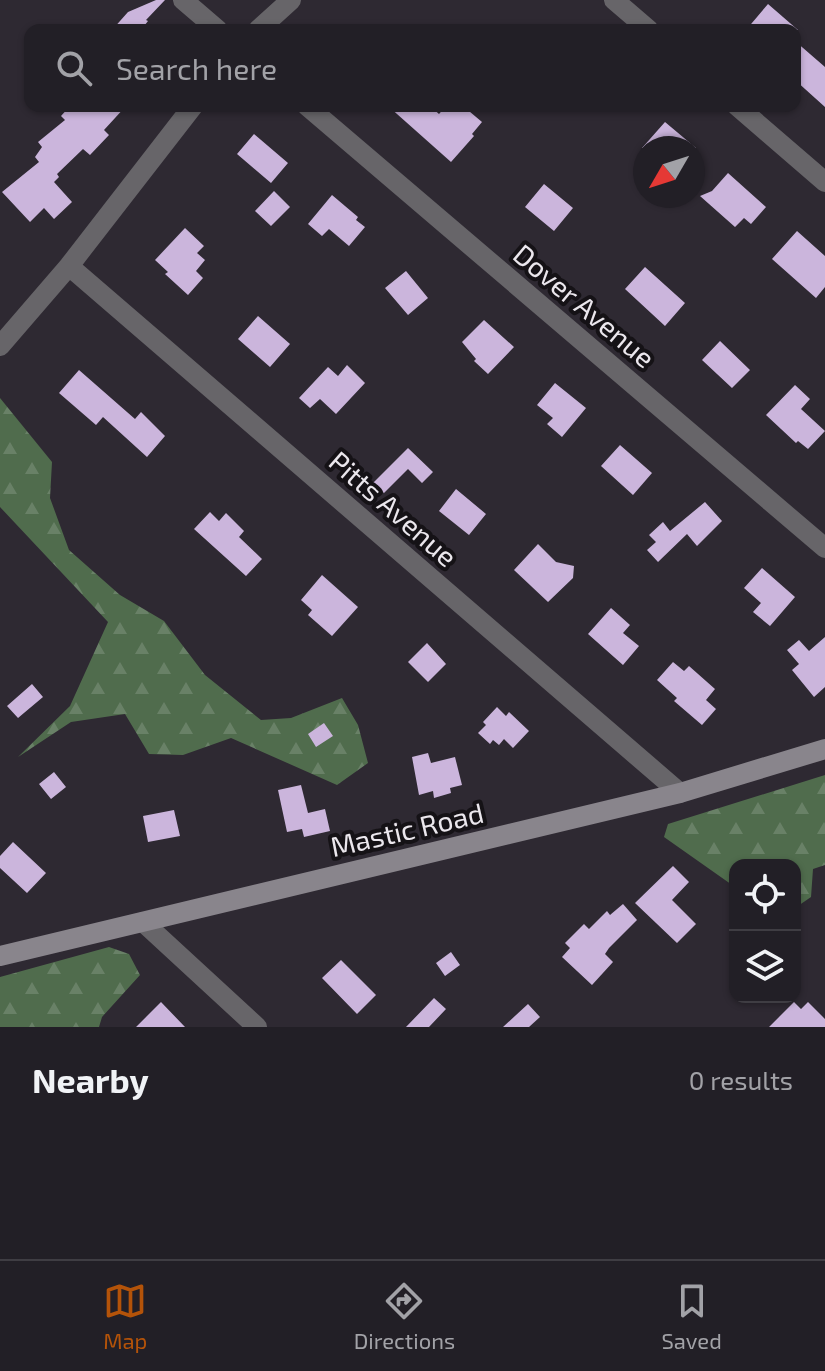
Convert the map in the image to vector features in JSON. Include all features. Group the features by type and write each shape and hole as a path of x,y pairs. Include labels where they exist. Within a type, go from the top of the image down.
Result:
{"main road":[{"name":"Mastic Road","path":"0,956 680,793 825,749"}],"street":[{"path":"183,0 211,24"},
{"path":"265,24 291,0"},
{"path":"614,0 642,24"},
{"path":"0,346 69,266 188,112"},
{"name":"Dover Avenue","path":"314,112 825,548"},
{"path":"744,112 825,182"},
{"name":"Pitts Avenue","path":"69,266 680,793"},
{"path":"143,922 257,1027"}],"green space":[{"path":"0,398 52,462 50,498 69,550 120,595 164,621 205,675 261,720 291,718 342,698 358,725 368,763 337,785 231,738 183,755 149,754 125,714 71,722 18,757 70,706 108,622 0,507"},
{"path":"825,775 825,865 813,869 811,897 801,904 801,859 729,859 729,883 664,837 668,824"},
{"path":"109,947 129,954 140,975 102,1017 99,1027 0,1027 0,977"}],"building":[{"path":"156,0 165,0 146,24 117,24 128,12"},
{"path":"768,4 791,24 751,24"},
{"path":"801,46 825,67 825,107 801,85"},
{"path":"65,112 120,112 104,130 109,135 90,155 83,149 57,174 59,177 54,182 72,202 54,219 44,208 30,222 2,192 39,162 35,157 42,147 38,142 65,120 61,116"},
{"path":"395,112 470,112 482,122 451,162"},
{"path":"665,122 682,136 653,136"},
{"path":"254,134 288,163 271,183 237,154"},
{"path":"728,173 766,207 751,224 744,218 735,227 705,200 705,194 712,191"},
{"path":"544,184 573,208 554,231 525,207"},
{"path":"274,191 290,207 271,226 255,211"},
{"path":"332,195 365,227 349,246 329,229 322,236 308,224"},
{"path":"185,228 204,246 197,253 205,260 196,271 203,278 188,295 155,260"},
{"path":"797,231 825,256 825,287 816,298 772,259"},
{"path":"645,267 685,303 665,326 625,289"},
{"path":"406,271 428,298 408,315 385,288"},
{"path":"258,316 290,344 270,367 238,339"},
{"path":"484,320 514,347 488,374 474,361 476,359 462,342"},
{"path":"720,341 750,370 732,388 702,360"},
{"path":"347,365 365,383 336,414 320,399 310,408 299,398 328,367 338,376"},
{"path":"79,370 135,419 141,412 165,436 147,457 103,417 96,425 59,393"},
{"path":"555,383 586,408 562,437 547,424 553,418 537,405"},
{"path":"795,385 810,399 801,409 825,431 808,449 798,441 796,443 766,415"},
{"path":"620,445 652,473 633,495 601,466"},
{"path":"408,448 433,472 422,483 408,469 384,493 373,483"},
{"path":"456,489 486,514 469,535 439,511"},
{"path":"705,502 722,521 697,546 687,534 658,562 647,550 656,542 649,535 663,522 670,531"},
{"path":"210,512 219,521 226,513 244,531 239,537 262,559 246,576 194,529"},
{"path":"538,544 556,562 574,566 573,578 548,602 514,570"},
{"path":"762,568 795,597 770,626 753,612 761,603 744,588"},
{"path":"322,575 358,607 332,636 308,615 312,610 301,600"},
{"path":"611,608 630,625 623,633 639,646 623,665 588,634"},
{"path":"825,637 825,687 814,697 792,670 799,664 787,650 799,640 809,651"},
{"path":"427,643 446,664 428,682 408,662"},
{"path":"673,662 684,671 689,666 715,689 706,700 716,709 702,725 674,701 677,698 657,680"},
{"path":"32,684 43,697 18,718 7,706"},
{"path":"497,707 506,716 509,712 529,731 513,748 504,739 499,745 493,740 490,744 478,733 486,725 483,722"},
{"path":"324,723 333,736 316,747 308,734"},
{"path":"428,753 431,763 455,757 462,785 450,788 451,793 434,798 433,791 419,795 412,757"},
{"path":"54,772 66,787 51,799 39,784"},
{"path":"301,785 308,813 325,809 330,831 304,837 302,829 287,832 278,790"},
{"path":"174,810 180,836 148,842 143,816"},
{"path":"13,842 46,873 27,893 0,868 0,856"},
{"path":"673,866 689,882 672,900 696,924 677,943 635,903"},
{"path":"623,904 637,920 609,948 605,954 613,962 592,985 562,957 570,948 565,943 584,924 589,929 607,911 610,915"},
{"path":"451,952 460,965 445,976 436,963"},
{"path":"341,960 376,995 357,1014 322,978"},
{"path":"434,998 446,1009 429,1027 406,1027"},
{"path":"161,1002 185,1027 136,1027"},
{"path":"808,1002 825,1019 825,1027 769,1027 793,1003 801,1009"},
{"path":"528,1004 540,1017 529,1027 503,1027"}]}
